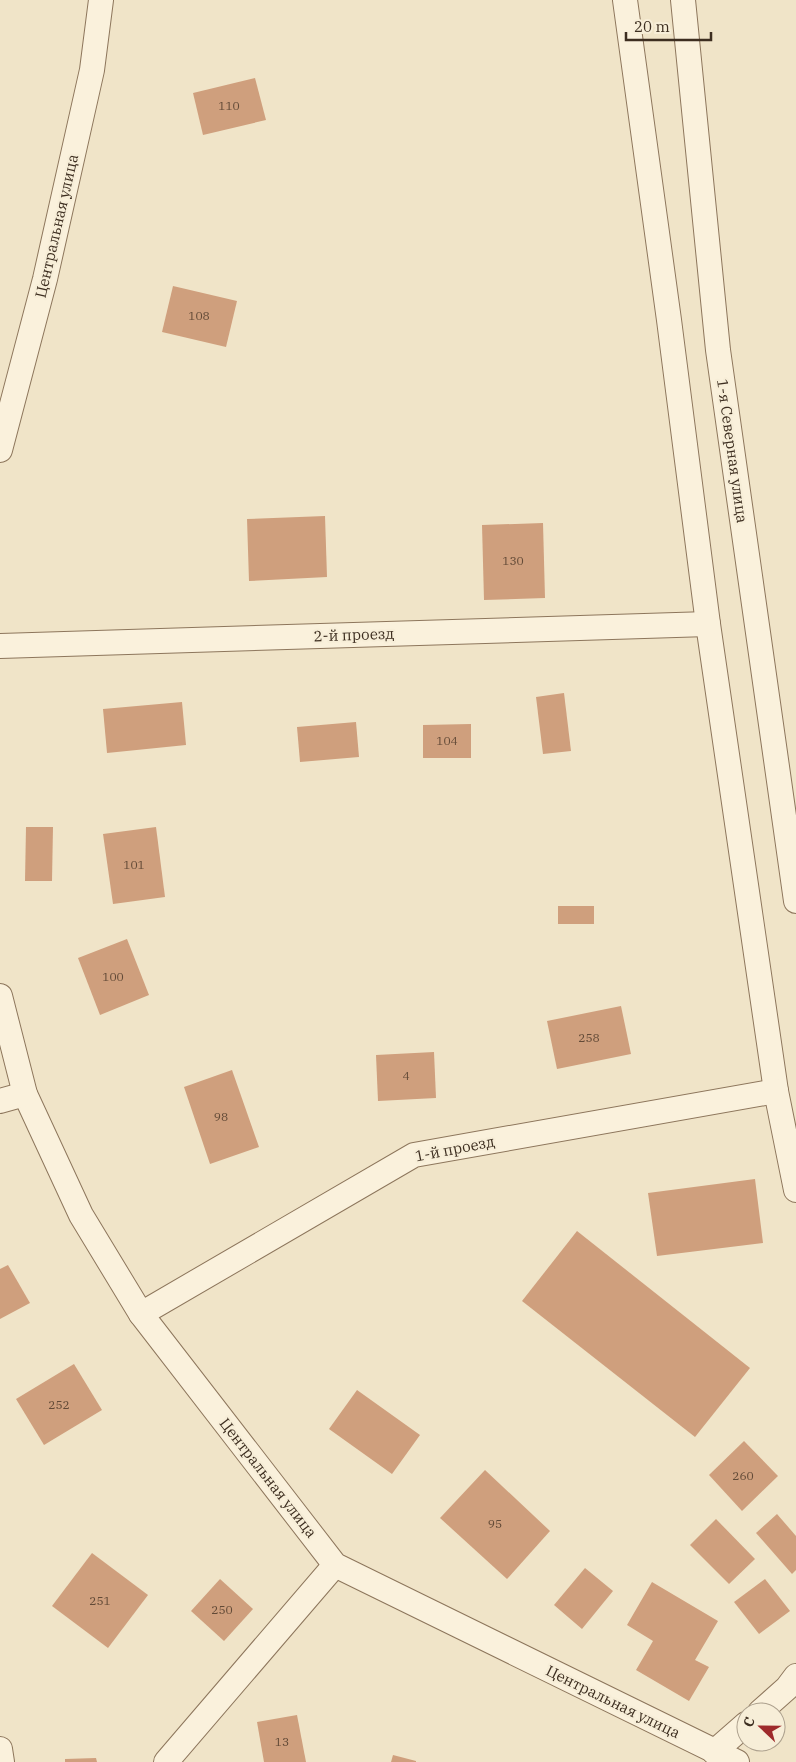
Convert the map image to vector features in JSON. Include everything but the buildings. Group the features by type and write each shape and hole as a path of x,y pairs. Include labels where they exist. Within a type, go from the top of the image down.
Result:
{"street":[{"name":"Центральная улица","path":"0,450 48,270 92,70 100,0"},
{"path":"625,0 708,624 776,1091 796,1190"},
{"name":"1-я Северная улица","path":"683,0 718,350 796,901"},
{"name":"2-й проезд","path":"0,646 708,624"},
{"name":"Центральная улица","path":"0,996 25,1094 82,1215 141,1314 335,1565 737,1762"},
{"name":"1-й проезд","path":"141,1314 414,1156 776,1091"},
{"path":"0,1101 25,1094"},
{"path":"166,1762 335,1565"},
{"path":"774,1702 793,1688"},
{"path":"714,1752 736,1733"},
{"path":"0,1749 2,1762"}]}
